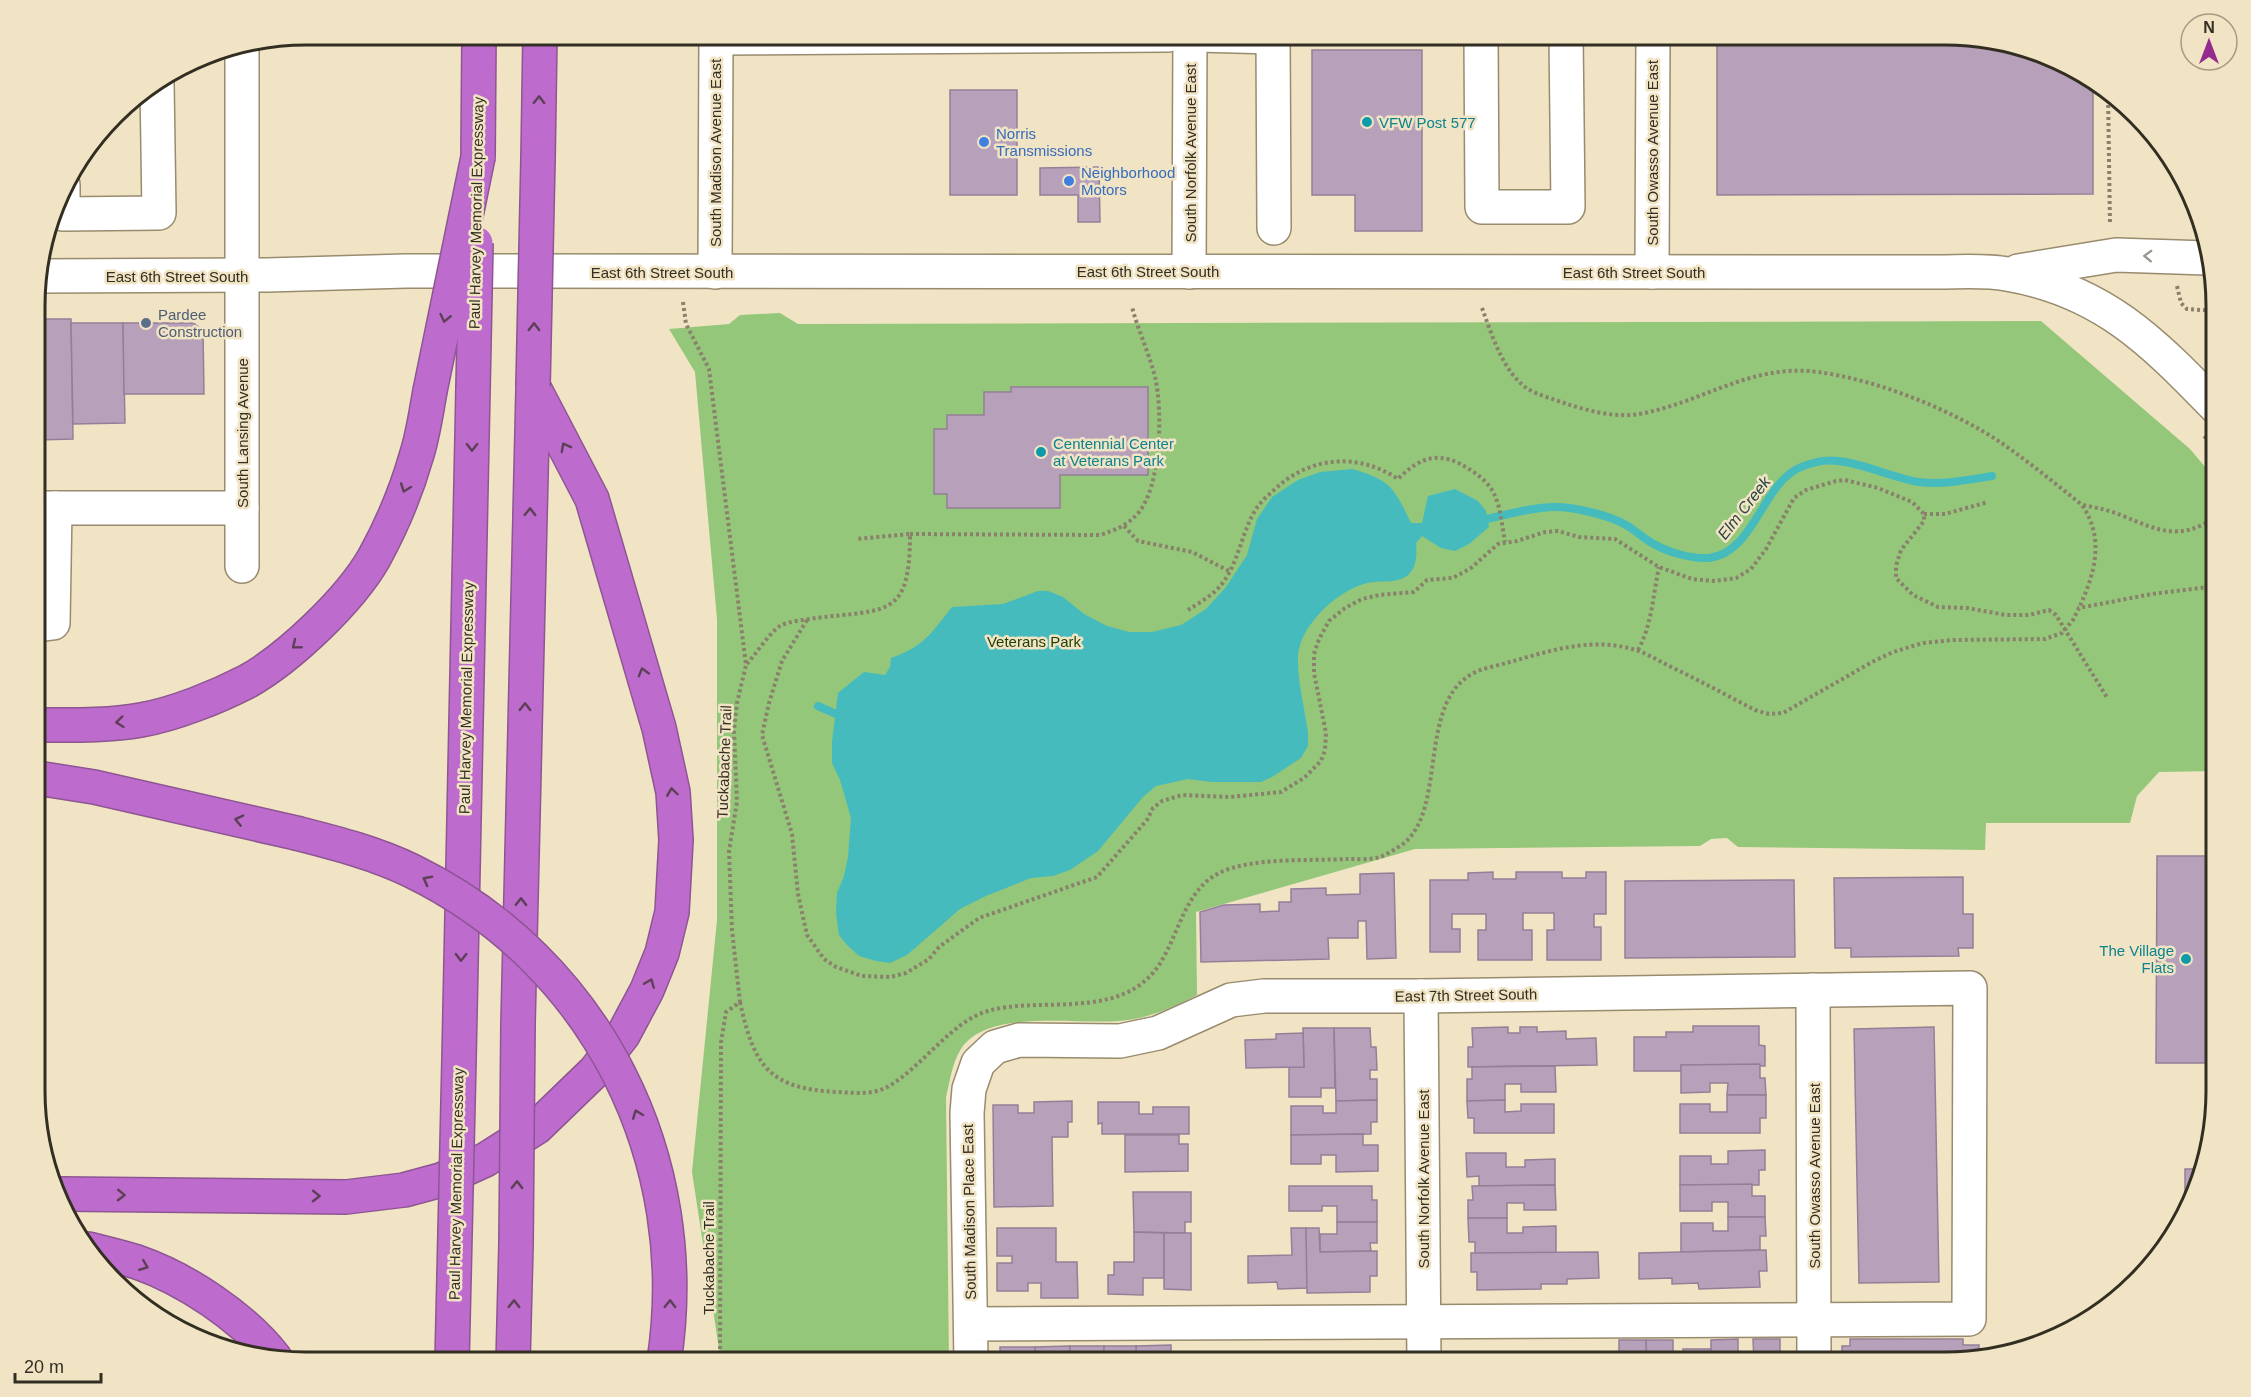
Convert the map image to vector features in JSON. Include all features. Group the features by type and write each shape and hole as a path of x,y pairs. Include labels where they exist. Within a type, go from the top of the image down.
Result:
{"highway":[{"name":"Paul Harvey Memorial Expressway","path":"452,1352 479,45"},
{"path":"513,1352 518,1024 540,45"},
{"path":"45,725 87,726 142,720 186,706 249,680 297,645 339,606 373,560 398,509 416,457 478,158"},
{"path":"66,1194 346,1197 404,1190 441,1180 485,1160 537,1127 595,1071 623,1035 651,981 662,953 672,912 676,840 673,792 659,728 592,499 533,386"},
{"path":"45,779 94,787 296,833 380,858 441,887 525,948 584,1015 601,1040 635,1107 659,1178 669,1243 670,1314 665,1352"},
{"path":"101,1253 138,1263 188,1285 231,1316 268,1349"}],"street":[{"name":"South Madison Avenue East","path":"715,272 716,45"},
{"name":"South Norfolk Avenue East","path":"1190,45 1190,272"},
{"path":"1273,45 1274,228"},
{"path":"1481,45 1482,207 1568,207 1566,45"},
{"name":"South Owasso Avenue East","path":"1652,272 1653,45"},
{"name":"South Lansing Avenue","path":"242,53 242,566"},
{"path":"63,211 63,214 159,213 158,91"},
{"path":"2004,274 2116,255 2201,258"},
{"name":"East 6th Street South","path":"47,276 406,271 687,292 715,272 1938,272 2004,274 2038,280 2067,290 2112,313 2165,354 2206,416"},
{"path":"45,624 53,623 46,508 242,508"},
{"name":"East 7th Street South","path":"978,1063 994,1047 1019,1040 1120,1041 1158,1033 1231,1000 1264,996 1970,988 1970,1319 1815,1320"},
{"name":"South Owasso Avenue East","path":"1813,990 1815,1352"},
{"name":"South Norfolk Avenue East","path":"1421,996 1424,1352"},
{"name":"South Madison Place East","path":"971,1352 967,1113 969,1089 978,1063"},
{"path":"972,1324 1815,1320"}],"path":[{"path":"2108,103 2110,228"},
{"path":"2177,283 2181,303 2187,309 2206,310"},
{"name":"Tuckabache Trail","path":"687,292 686,324 709,369 746,665 737,703 734,730 737,802 729,851 732,930 740,1002 726,1012 721,1042 720,1352"},
{"path":"856,539 910,534 1100,535 1124,526 1141,510 1148,496 1154,481 1159,442 1155,378 1132,307"},
{"path":"740,1002 748,1034 762,1062 777,1079 814,1091 880,1091 906,1074 956,1029 982,1012 1001,1007 1077,1004 1118,996 1140,985 1155,971 1165,956 1187,910 1202,887 1217,874 1247,864 1379,857 1406,842 1415,829 1425,806 1438,733 1453,690 1461,681 1479,671 1553,650 1583,645 1610,645 1637,651 1755,710 1769,714 1784,713 1893,652 1913,646 1953,640 2045,639 2062,633 2073,620 2094,571 2095,555 2091,519 2082,505 2001,443 1936,408 1880,386 1819,372 1796,371 1765,374 1737,381 1678,404 1637,414 1585,410 1527,388 1513,376 1496,345 1482,308"},
{"path":"1188,610 1221,586 1257,508 1281,483 1306,468 1320,463 1352,461 1385,470 1398,478 1415,464 1427,459 1455,460 1475,473 1494,492 1505,542"},
{"path":"807,620 782,661 762,735 792,834 798,894 807,935 824,959 836,967 862,976 890,977 906,973 929,959 939,947 979,918 1097,877 1162,801 1182,795 1230,797 1281,792 1304,778 1321,761 1325,750 1326,733 1314,673 1314,654 1318,639 1329,621 1345,608 1362,599 1414,592 1427,580 1453,578 1471,568 1498,544 1551,531 1579,537 1615,539 1659,567 1692,579 1715,581 1736,578 1751,569 1766,549 1794,498 1806,490 1836,481 1845,480 1878,488 1912,502 1924,514 1946,514 1988,502"},
{"path":"2082,505 2106,510 2156,530 2171,532 2206,523"},
{"path":"1924,514 1924,521 1901,550 1896,566 1896,578 1913,595 1938,607 1967,608 2006,615 2029,615 2049,610 2056,615 2108,699"},
{"path":"1124,526 1138,541 1192,552 1229,571"},
{"path":"746,665 779,626 881,610 895,601 904,588 909,570 910,534"},
{"path":"1637,651 1650,619 1651,600 1659,567"},
{"path":"2079,608 2152,594 2206,587"}],"green space":[{"name":"Veterans Park","path":"780,313 798,324 2041,321 2190,449 2206,468 2206,771 2159,772 2137,796 2130,823 1986,823 1985,850 1738,847 1727,838 1711,839 1700,846 1415,849 1196,912 1197,995 1155,1014 1137,1019 1038,1021 993,1027 974,1036 958,1054 946,1097 949,1352 719,1352 692,1172 717,920 717,619 695,372 669,329 729,324 740,315"}],"water":[{"path":"1353,469 1366,473 1390,487 1411,523 1422,523 1428,496 1455,489 1478,501 1486,511 1489,527 1469,544 1455,551 1441,548 1422,536 1416,543 1415,565 1407,576 1398,580 1372,582 1356,587 1333,601 1313,621 1300,644 1298,656 1308,733 1308,746 1301,758 1261,782 1211,782 1188,779 1156,786 1143,797 1098,851 1070,870 1053,876 1031,878 960,909 907,955 890,963 859,956 847,945 839,935 836,913 837,893 848,857 851,818 840,780 832,763 838,693 864,672 885,675 890,667 891,658 920,643 952,607 1003,604 1038,591 1048,591 1063,597 1084,614 1107,626 1129,632 1152,632 1181,625 1206,609 1226,587 1247,555 1257,519 1272,497 1298,480 1320,472"}],"building":[{"path":"1717,45 1979,47 2012,54 2045,65 2093,91 2093,194 1717,195"},
{"name":"VFW Post 577","path":"1312,50 1422,50 1422,231 1355,231 1355,195 1312,195"},
{"name":"Norris Transmissions","path":"950,90 1017,90 1017,195 950,195"},
{"name":"Neighborhood Motors","path":"1099,167 1100,222 1078,222 1078,195 1040,195 1040,168"},
{"path":"45,319 71,319 73,439 45,440"},
{"path":"71,323 123,323 125,423 73,424"},
{"path":"123,323 193,323 203,330 204,394 124,394"},
{"name":"Centennial Center at Veterans Park","path":"1011,387 1148,387 1148,475 1060,475 1060,508 947,508 947,494 934,494 934,429 947,429 947,415 984,415 984,392 1011,392"},
{"name":"The Village Flats","path":"2157,856 2206,856 2206,1063 2156,1063"},
{"path":"1493,872 1493,879 1516,879 1516,872 1562,872 1562,878 1586,878 1586,872 1606,872 1606,914 1594,914 1594,927 1601,927 1601,960 1547,960 1547,930 1554,930 1554,913 1523,913 1523,930 1532,930 1532,960 1478,960 1478,930 1486,930 1486,914 1452,914 1452,929 1460,929 1460,952 1430,952 1430,880 1468,880 1468,873"},
{"path":"1394,873 1396,958 1367,959 1366,921 1358,921 1358,938 1328,938 1329,959 1201,962 1200,912 1224,905 1260,904 1260,912 1279,911 1279,902 1291,902 1291,889 1326,888 1326,895 1360,894 1360,874"},
{"path":"1963,877 1963,914 1973,914 1973,948 1958,948 1959,956 1851,957 1851,948 1835,948 1834,878"},
{"path":"1794,880 1795,957 1625,958 1625,881"},
{"path":"1693,1026 1759,1026 1759,1045 1765,1046 1765,1066 1681,1065 1681,1071 1634,1071 1634,1037 1666,1037 1666,1032 1693,1032"},
{"path":"1508,1027 1508,1033 1520,1033 1520,1027 1537,1027 1537,1032 1566,1031 1566,1039 1596,1038 1597,1065 1468,1067 1468,1047 1473,1047 1472,1028"},
{"path":"1934,1027 1939,1282 1859,1283 1854,1029"},
{"path":"1303,1028 1334,1028 1335,1088 1321,1088 1321,1097 1289,1097 1289,1067 1304,1067"},
{"path":"1334,1028 1370,1028 1371,1047 1376,1047 1377,1070 1370,1070 1370,1079 1377,1079 1377,1100 1336,1101"},
{"path":"1303,1033 1304,1067 1246,1068 1245,1040 1276,1039 1276,1034"},
{"path":"1760,1064 1760,1078 1765,1078 1766,1095 1727,1095 1728,1083 1710,1083 1710,1092 1681,1093 1681,1065"},
{"path":"1555,1066 1556,1092 1521,1092 1521,1084 1505,1084 1505,1100 1467,1101 1467,1079 1472,1079 1472,1067"},
{"path":"1727,1095 1766,1095 1766,1118 1760,1118 1760,1133 1680,1133 1680,1104 1710,1104 1710,1112 1727,1112"},
{"path":"1377,1100 1377,1122 1371,1122 1371,1134 1291,1135 1291,1106 1323,1106 1323,1113 1336,1113 1336,1101"},
{"path":"1505,1100 1505,1112 1521,1111 1521,1104 1554,1104 1554,1133 1474,1133 1474,1118 1468,1118 1467,1101"},
{"path":"1072,1101 1072,1122 1068,1122 1068,1137 1052,1137 1053,1206 994,1207 993,1105 1018,1105 1018,1113 1034,1113 1034,1102"},
{"path":"1098,1102 1139,1102 1139,1114 1153,1114 1153,1107 1189,1107 1189,1134 1102,1134 1102,1123 1098,1124"},
{"path":"1363,1134 1363,1145 1378,1145 1378,1171 1336,1172 1336,1155 1321,1155 1321,1164 1291,1164 1291,1135"},
{"path":"1125,1135 1179,1135 1179,1144 1188,1144 1188,1171 1125,1172"},
{"path":"1765,1150 1765,1170 1759,1170 1759,1185 1680,1185 1680,1156 1711,1156 1711,1164 1728,1164 1728,1151"},
{"path":"1466,1153 1506,1153 1506,1167 1525,1167 1525,1160 1555,1159 1555,1185 1479,1186 1479,1176 1467,1177"},
{"path":"2185,1169 2194,1169 2192,1175 2185,1193"},
{"path":"1752,1184 1752,1196 1765,1196 1765,1217 1728,1217 1728,1202 1712,1202 1712,1211 1680,1211 1680,1185"},
{"path":"1555,1185 1556,1210 1524,1210 1524,1203 1507,1203 1507,1218 1468,1218 1468,1200 1473,1200 1472,1186"},
{"path":"1289,1186 1372,1186 1372,1200 1377,1200 1377,1222 1337,1222 1337,1206 1322,1206 1322,1211 1289,1211"},
{"path":"1133,1192 1191,1192 1191,1222 1185,1222 1185,1233 1134,1232"},
{"path":"1728,1217 1765,1217 1766,1236 1760,1236 1760,1250 1681,1252 1681,1223 1713,1223 1713,1231 1728,1231"},
{"path":"1468,1218 1507,1218 1507,1233 1523,1233 1523,1227 1556,1226 1556,1253 1475,1254 1475,1242 1469,1242"},
{"path":"1337,1222 1377,1222 1377,1243 1370,1243 1371,1251 1320,1252 1320,1234 1337,1234"},
{"path":"997,1228 1056,1228 1056,1262 1077,1262 1078,1298 1041,1298 1041,1283 1028,1283 1028,1291 997,1291 997,1263 1012,1263 1012,1256 997,1256"},
{"path":"1291,1228 1306,1228 1308,1288 1278,1289 1277,1282 1248,1283 1248,1256 1292,1255"},
{"path":"1306,1228 1319,1228 1320,1252 1377,1251 1377,1276 1370,1276 1370,1292 1307,1293"},
{"path":"1134,1232 1164,1233 1164,1278 1143,1278 1143,1295 1108,1294 1108,1275 1114,1275 1114,1262 1134,1262"},
{"path":"1164,1233 1191,1233 1191,1290 1164,1289"},
{"path":"1766,1250 1767,1271 1759,1271 1760,1287 1699,1289 1698,1283 1672,1284 1672,1278 1639,1279 1639,1253"},
{"path":"1598,1252 1599,1278 1567,1279 1567,1284 1541,1284 1541,1289 1477,1290 1477,1272 1471,1272 1471,1253"},
{"path":"1738,1339 1738,1352 1711,1352 1711,1340"},
{"path":"1753,1339 1780,1339 1780,1352 1754,1352"},
{"path":"1850,1339 1963,1339 1963,1345 1979,1345 1979,1350 1842,1352 1842,1346 1850,1346"},
{"path":"1619,1340 1646,1340 1647,1352 1619,1352"},
{"path":"1646,1340 1673,1340 1673,1352 1647,1352"},
{"path":"1171,1345 1171,1352 1136,1352 1136,1346"},
{"path":"1070,1346 1070,1352 1035,1352 1035,1347"},
{"path":"1070,1346 1104,1346 1104,1352 1070,1352"},
{"path":"1104,1346 1136,1346 1136,1352 1104,1352"},
{"path":"1000,1347 1035,1347 1035,1352 1000,1352"},
{"path":"1683,1349 1711,1349 1711,1352 1683,1352"}],"waterway":[{"name":"Elm Creek","path":"1487,519 1547,507 1581,510 1619,521 1665,549 1687,556 1709,558 1723,554 1735,545 1746,534 1781,482 1794,471 1813,463 1825,461 1852,463 1928,483 1955,482 1992,476"},
{"name":"Elm Creek","path":"818,706 836,714"}],"place":[{"name":"VFW Post 577","path":"1367,122"},
{"name":"Norris Transmissions","path":"984,142"},
{"name":"Neighborhood Motors","path":"1069,181"},
{"name":"Pardee Construction","path":"146,323"},
{"name":"Centennial Center at Veterans Park","path":"1041,452"},
{"name":"The Village Flats","path":"2186,959"}]}
